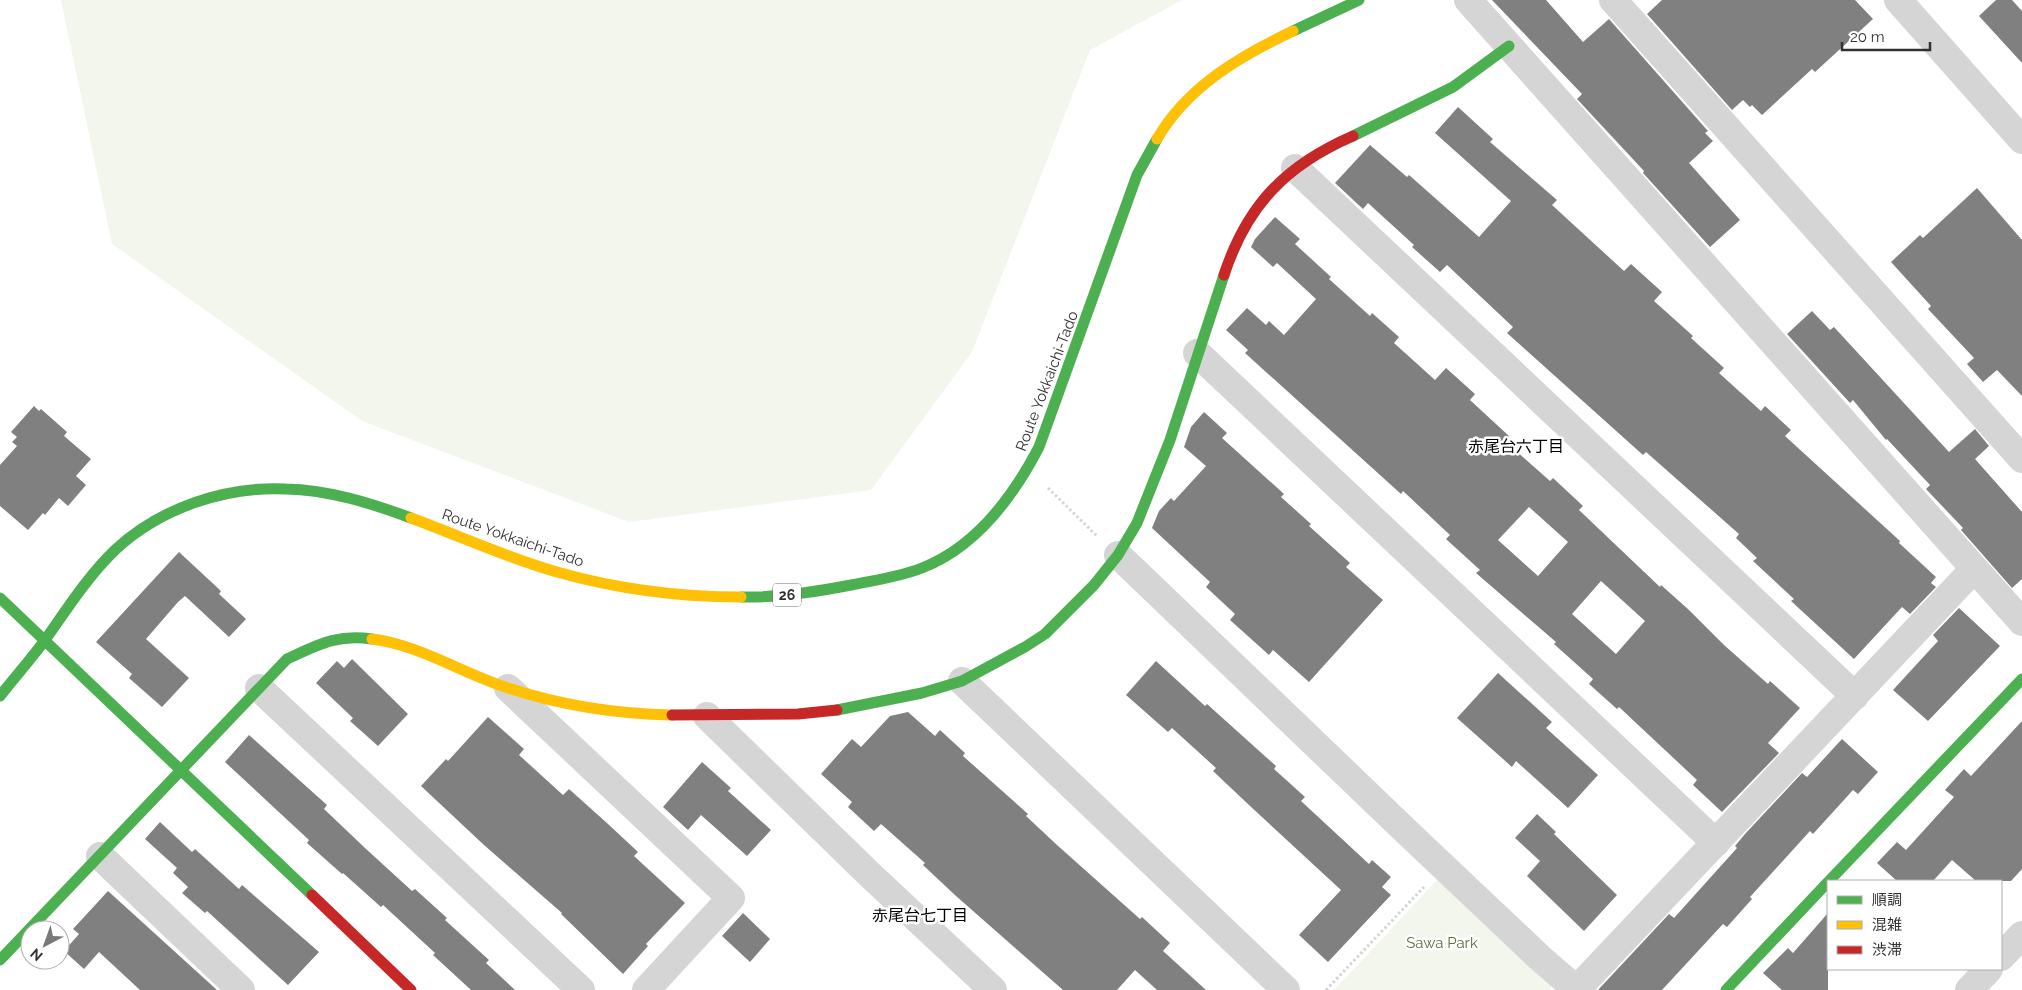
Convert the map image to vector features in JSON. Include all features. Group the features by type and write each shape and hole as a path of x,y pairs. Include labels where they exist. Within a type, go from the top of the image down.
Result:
{"street":[{"name":"Route Yokkaichi-Tado","path":"0,696 44,641 78,591 105,560 132,535 170,512 208,499 244,492 292,488 332,494 380,507 556,571 644,591 726,598 781,596 855,585 930,565 987,525 1028,470 1039,447 1137,175 1172,116 1198,90 1227,68 1256,50 1359,0"},
{"path":"1468,0 2022,622"},
{"path":"1613,0 2022,459"},
{"path":"1898,0 2022,140"},
{"path":"0,960 287,659 333,639 357,636 381,640 420,653 508,688 576,705 648,715 707,716 798,714 844,709 922,693 962,681 1025,647 1045,634 1094,585 1118,555 1137,523 1170,440 1232,250 1248,220 1280,182 1295,168 1338,141 1375,126 1453,86 1509,46"},
{"path":"1295,168 1855,696"},
{"path":"1197,353 1716,843"},
{"path":"1118,555 1540,958 1577,990 1974,569"},
{"path":"0,598 411,990"},
{"path":"1831,880 2022,679"},
{"path":"962,681 1286,990"},
{"path":"259,688 581,990"},
{"path":"508,688 731,898 646,990"},
{"path":"707,716 993,990"},
{"path":"100,856 241,990"},
{"path":"1726,990 1827,884"},
{"path":"2002,956 2022,935"},
{"path":"1969,990 1988,970"}],"path":[{"path":"1044,485 1118,555"},
{"path":"1326,990 1444,866"}],"green space":[{"path":"61,0 1182,0 1090,50 972,352 871,490 629,522 362,421 112,244"},
{"name":"Sawa Park","path":"1440,877 1551,984 1551,990 1334,990"}],"building":[{"path":"1492,0 1546,0 1583,42 1609,19 1708,131 1705,133 1713,141 1689,163 1740,220 1710,247 1643,173 1644,171 1577,99 1582,94"},
{"path":"1662,0 1855,0 1873,19 1815,72 1812,69 1762,115 1752,105 1750,107 1743,100 1732,110 1647,14"},
{"path":"1996,0 2012,0 2022,11 2022,63 1979,16"},
{"path":"1458,107 1493,139 1490,142 1557,200 1552,205 1624,271 1631,264 1662,292 1654,301 1693,336 1691,338 1724,368 1719,373 1761,411 1765,406 1791,430 1785,436 1900,541 1899,543 1936,577 1931,583 1936,587 1910,614 1902,607 1854,659 1791,601 1794,599 1753,561 1757,558 1736,538 1739,534 1646,452 1643,455 1507,333 1513,327 1447,265 1440,272 1412,247 1414,245 1368,203 1363,209 1335,183 1370,145 1407,177 1409,175 1479,237 1511,201 1435,133"},
{"path":"1977,188 2022,240 2022,396 1997,370 1983,382 1967,364 1974,358 1928,309 1931,306 1891,262 1920,235 1923,238"},
{"path":"1275,217 1300,239 1295,244 1331,277 1329,279 1370,316 1372,313 1399,337 1394,343 1435,380 1446,368 1475,394 1470,400 1509,436 1505,441 1550,481 1553,478 1583,506 1579,510 1660,587 1661,585 1689,610 1724,645 1768,684 1770,681 1800,708 1768,743 1779,753 1722,812 1693,785 1697,780 1619,707 1617,709 1589,684 1593,679 1554,644 1556,642 1476,573 1480,570 1446,539 1450,535 1403,491 1401,494 1245,353 1248,350 1226,330 1247,308 1266,325 1269,321 1284,335 1316,299 1277,263 1273,267 1251,247 1255,239","holes":["1529,507 1568,542 1538,576 1498,540","1601,581 1645,621 1616,654 1572,614"]},
{"path":"1812,311 1830,330 1834,327 1949,452 1975,429 1989,446 1975,459 2022,512 2022,579 2012,588 1961,530 1963,528 1926,489 1930,485 1886,440 1853,400 1850,403 1787,334"},
{"path":"34,406 39,411 41,409 67,432 64,436 91,459 76,476 86,485 68,506 59,498 45,515 43,513 28,530 0,506 0,465 17,446 12,442 17,437 11,432"},
{"path":"1204,412 1227,433 1222,438 1284,494 1281,497 1311,524 1309,526 1350,563 1346,567 1383,600 1309,682 1273,650 1269,655 1230,620 1235,614 1206,587 1210,582 1152,528 1159,511 1171,498 1174,501 1206,466 1184,447 1191,427"},
{"path":"179,552 221,591 219,594 246,619 229,637 185,596 178,602 146,639 189,678 162,707 129,678 132,674 96,642"},
{"path":"1959,608 2000,646 1928,721 1893,690 1938,641 1933,635"},
{"path":"352,659 408,714 378,746 350,721 353,718 316,683 337,661 344,668"},
{"path":"1156,661 1205,706 1207,704 1276,766 1274,769 1305,797 1301,801 1369,864 1372,860 1391,877 1382,887 1391,895 1328,962 1299,935 1341,890 1213,771 1216,768 1172,728 1168,732 1126,695"},
{"path":"1498,673 1552,722 1546,728 1598,775 1568,808 1516,761 1512,767 1457,718"},
{"path":"908,712 935,736 940,730 965,753 963,756 1028,814 1026,816 1057,845 1140,919 1142,917 1170,943 1163,951 1206,990 1157,990 1135,970 1117,990 1063,990 956,896 923,865 925,863 881,824 874,831 848,807 852,802 821,774 852,739 861,747 890,716"},
{"path":"488,717 524,749 519,755 563,795 569,789 638,852 634,856 685,903 646,944 648,946 623,974 562,913 484,845 421,786 446,759 448,761"},
{"path":"2022,721 2022,869 2011,881 1975,880 1952,860 1934,880 1896,880 1877,863 1897,842 1906,850 1954,797 1945,790 1964,769 1971,776"},
{"path":"249,735 327,805 324,809 365,848 412,891 415,889 447,918 445,920 489,960 486,963 515,990 471,990 433,955 435,953 383,905 381,907 307,843 309,840 225,762"},
{"path":"1842,739 1878,772 1858,794 1853,790 1813,834 1810,831 1750,897 1752,899 1727,927 1723,924 1662,990 1598,990 1669,914 1674,918 1737,848 1735,846 1745,834 1802,773 1807,777"},
{"path":"702,762 731,788 728,791 771,830 747,856 701,815 688,830 663,807"},
{"path":"1537,814 1556,832 1554,834 1617,895 1584,931 1527,876 1540,861 1515,838"},
{"path":"160,822 192,852 195,849 239,889 242,885 319,952 288,985 207,911 205,913 182,893 188,887 173,873 177,868 145,839"},
{"path":"108,891 217,990 140,990 99,952 84,969 70,956 70,944 79,934 73,929"},
{"path":"743,913 770,939 750,962 722,936"},
{"path":"1827,914 1828,990 1782,990 1763,973 1788,948 1793,953"}],"traffic: fast":[{"path":"1293,31 1359,0"},
{"path":"1353,136 1453,87 1509,46"},
{"path":"741,597 769,597 837,588 913,571 941,559 959,547 976,534 991,518 1005,502 1039,447 1137,175 1157,139"},
{"path":"837,710 922,693 962,681 1045,634 1094,585 1118,555 1137,523 1170,440 1224,275"},
{"path":"0,696 40,647 78,593 105,560 133,535 173,511 217,496 240,491 286,489 350,498 411,518"},
{"path":"0,598 312,895"},
{"path":"0,960 287,659 337,639 372,639"},
{"path":"1830,880 2022,679"},
{"path":"1726,990 1827,883"}],"traffic: slow":[{"path":"1157,139 1169,120 1183,104 1216,75 1254,51 1293,31"},
{"path":"411,518 520,560 580,578 671,594 741,597"},
{"path":"372,639 406,647 491,682 528,694 589,708 672,715"}],"traffic: jam":[{"path":"1224,275 1233,250 1244,228 1272,190 1308,160 1329,147 1353,136"},
{"path":"672,715 798,714 837,710"},
{"path":"312,895 411,990"}],"district":[{"name":"赤尾台六丁目","path":"1516,446"},
{"name":"赤尾台七丁目","path":"920,915"}]}
